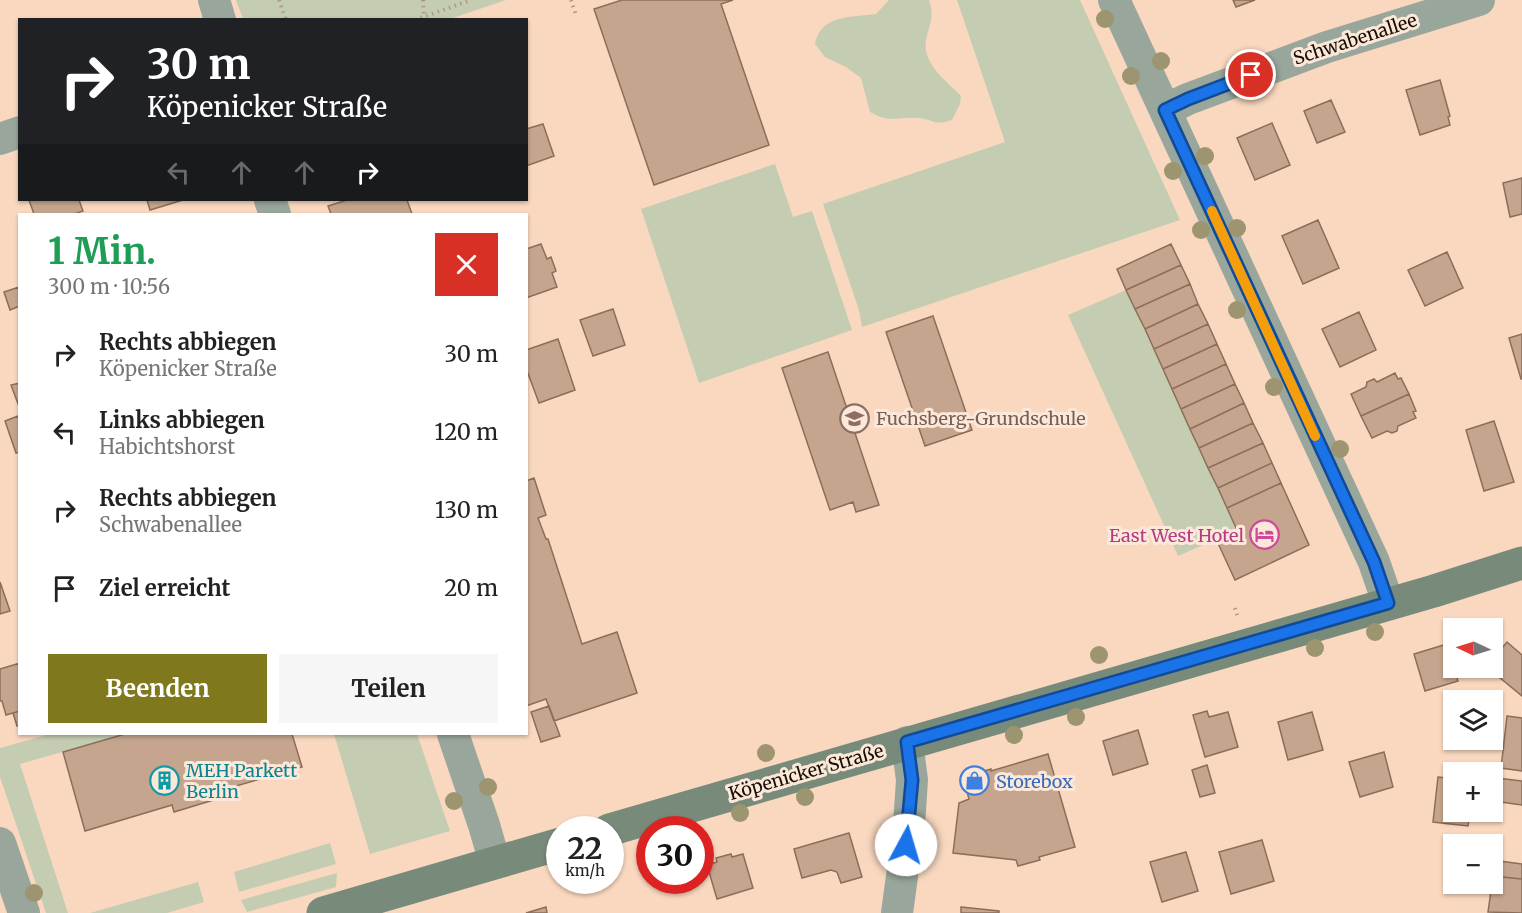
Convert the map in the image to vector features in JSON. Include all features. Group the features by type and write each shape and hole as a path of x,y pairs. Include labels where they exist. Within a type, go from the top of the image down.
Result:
{"main road":[{"name":"Köpenicker Straße","path":"624,826 1522,563"},
{"path":"323,913 546,848"}],"street":[{"path":"214,0 219,18"},
{"path":"1114,0 1374,562 1388,603"},
{"name":"Schwabenallee","path":"1165,110 1327,47 1479,0"},
{"path":"0,139 18,133"},
{"path":"453,735 495,863"},
{"path":"897,913 909,825 911,791 912,773 907,742"},
{"path":"0,843 24,913"}],"path":[{"path":"279,0 285,18"},
{"path":"423,0 424,17"},
{"path":"421,18 471,0"},
{"path":"571,0 576,15"},
{"path":"1235,608 1239,619"}],"green space":[{"path":"236,0 506,0 453,18 243,18"},
{"path":"889,0 929,0 931,21 926,39 928,58 941,76 961,96 960,104 952,120 937,123 918,118 889,119 877,116 870,112 861,78 846,67 825,57 815,44 823,28 830,23 847,17 876,14"},
{"path":"957,0 1080,0 1180,220 862,327 859,310 823,204 1005,142"},
{"path":"775,164 793,217 812,211 852,330 699,383 641,209"},
{"path":"1126,290 1237,530 1178,556 1068,315"},
{"path":"46,735 122,735 20,764 68,913 46,913 0,777 0,748"},
{"path":"334,735 417,735 450,831 370,854"},
{"path":"330,843 336,864 239,892 234,872"},
{"path":"337,873 336,887 247,912 241,900"},
{"path":"198,882 204,902 167,913 90,913"}],"building":[{"path":"622,0 733,0 721,4 769,145 654,185 594,9"},
{"path":"1233,0 1255,0 1236,7"},
{"path":"1440,80 1450,116 1448,117 1450,125 1420,135 1406,90"},
{"path":"1331,100 1345,132 1317,143 1304,111"},
{"path":"1272,123 1290,165 1255,180 1237,138"},
{"path":"543,124 554,156 528,165 528,128"},
{"path":"1522,178 1522,214 1510,217 1503,183"},
{"path":"29,201 79,201 83,211 77,213 34,213"},
{"path":"147,201 180,201 150,210"},
{"path":"344,201 407,201 412,213 331,213 328,206"},
{"path":"1318,220 1339,268 1303,284 1282,236"},
{"path":"541,244 547,259 551,257 556,271 552,273 557,287 528,297 528,248"},
{"path":"1171,244 1181,265 1126,290 1117,269"},
{"path":"1447,252 1463,288 1425,306 1408,270"},
{"path":"1181,265 1190,284 1135,309 1126,290"},
{"path":"1190,284 1198,304 1145,329 1135,309"},
{"path":"18,287 18,307 10,310 4,292"},
{"path":"1198,304 1208,324 1154,349 1145,329"},
{"path":"613,309 625,345 593,356 580,320"},
{"path":"1359,312 1376,350 1340,367 1322,329"},
{"path":"933,316 972,430 925,446 886,332"},
{"path":"1208,324 1217,344 1163,369 1154,349"},
{"path":"1522,334 1522,379 1521,379 1509,338"},
{"path":"558,339 575,390 539,403 528,373 528,349"},
{"path":"1217,344 1226,364 1172,389 1163,369"},
{"path":"828,352 879,505 856,512 853,502 830,510 782,368"},
{"path":"1226,364 1235,384 1181,409 1172,389"},
{"path":"1395,373 1398,379 1401,378 1409,394 1361,416 1351,394 1366,387 1367,382 1374,379 1377,382"},
{"path":"18,383 18,404 11,385"},
{"path":"1235,384 1244,403 1190,429 1181,409"},
{"path":"1409,394 1416,411 1413,412 1416,418 1398,426 1397,431 1392,433 1387,431 1372,438 1361,416"},
{"path":"1244,403 1253,423 1199,448 1190,429"},
{"path":"18,416 18,452 16,453 5,421"},
{"path":"1494,421 1514,482 1484,491 1466,430"},
{"path":"1253,423 1263,443 1208,468 1199,448"},
{"path":"1263,443 1272,463 1218,488 1208,468"},
{"path":"1272,463 1281,483 1227,508 1218,488"},
{"path":"534,478 546,515 538,518 546,539 548,539 582,644 617,632 637,693 554,721 546,699 528,705 528,480"},
{"name":"East West Hotel","path":"1281,483 1309,545 1235,580 1216,539 1237,530 1227,508"},
{"path":"0,582 10,611 0,614"},
{"path":"1507,642 1522,655 1522,696 1500,678 1503,678 1503,647"},
{"path":"1443,645 1443,678 1457,678 1458,681 1425,691 1414,654"},
{"path":"18,664 18,712 6,715 2,701 0,701 0,669"},
{"path":"549,706 560,736 541,742 531,712"},
{"path":"1207,711 1209,717 1228,712 1238,747 1205,757 1193,715"},
{"path":"18,712 18,726 17,726 13,713"},
{"path":"1312,712 1323,750 1288,760 1278,722"},
{"path":"1507,716 1522,718 1522,771 1503,768"},
{"path":"1138,730 1148,764 1113,775 1103,741"},
{"name":"MEH Parkett Berlin","path":"122,735 292,735 302,767 215,792 217,799 174,812 172,805 85,831 63,752"},
{"path":"1384,752 1393,787 1360,797 1349,762"},
{"path":"1048,754 1075,847 1039,857 1040,860 1018,866 1016,860 953,853 959,803 969,799 963,777"},
{"path":"1207,765 1215,793 1200,797 1192,770"},
{"path":"1438,777 1443,778 1443,822 1469,822 1468,826 1433,822"},
{"path":"1503,779 1522,781 1522,805 1503,802"},
{"path":"849,833 862,877 841,883 837,872 831,870 802,878 794,849"},
{"path":"1262,840 1274,881 1231,894 1219,852"},
{"path":"1186,852 1198,891 1162,902 1150,862"},
{"path":"743,854 753,888 717,899 714,889 716,858"},
{"path":"1503,861 1522,864 1522,879 1503,877"},
{"path":"1503,877 1522,879 1522,913 1488,912 1490,894 1503,894"},
{"path":"546,907 547,913 526,913"},
{"path":"961,907 999,911 999,913 961,913"}],"slow traffic":[{"path":"1212,211 1315,436"}],"place":[{"name":"Fuchsberg-Grundschule","path":"855,418"},
{"name":"East West Hotel","path":"1265,535"},
{"name":"MEH Parkett Berlin","path":"165,780"},
{"name":"Storebox","path":"975,781"}],"route":[{"path":"906,845 912,780 907,742 1388,603 1374,562 1165,110 1251,75"}]}
